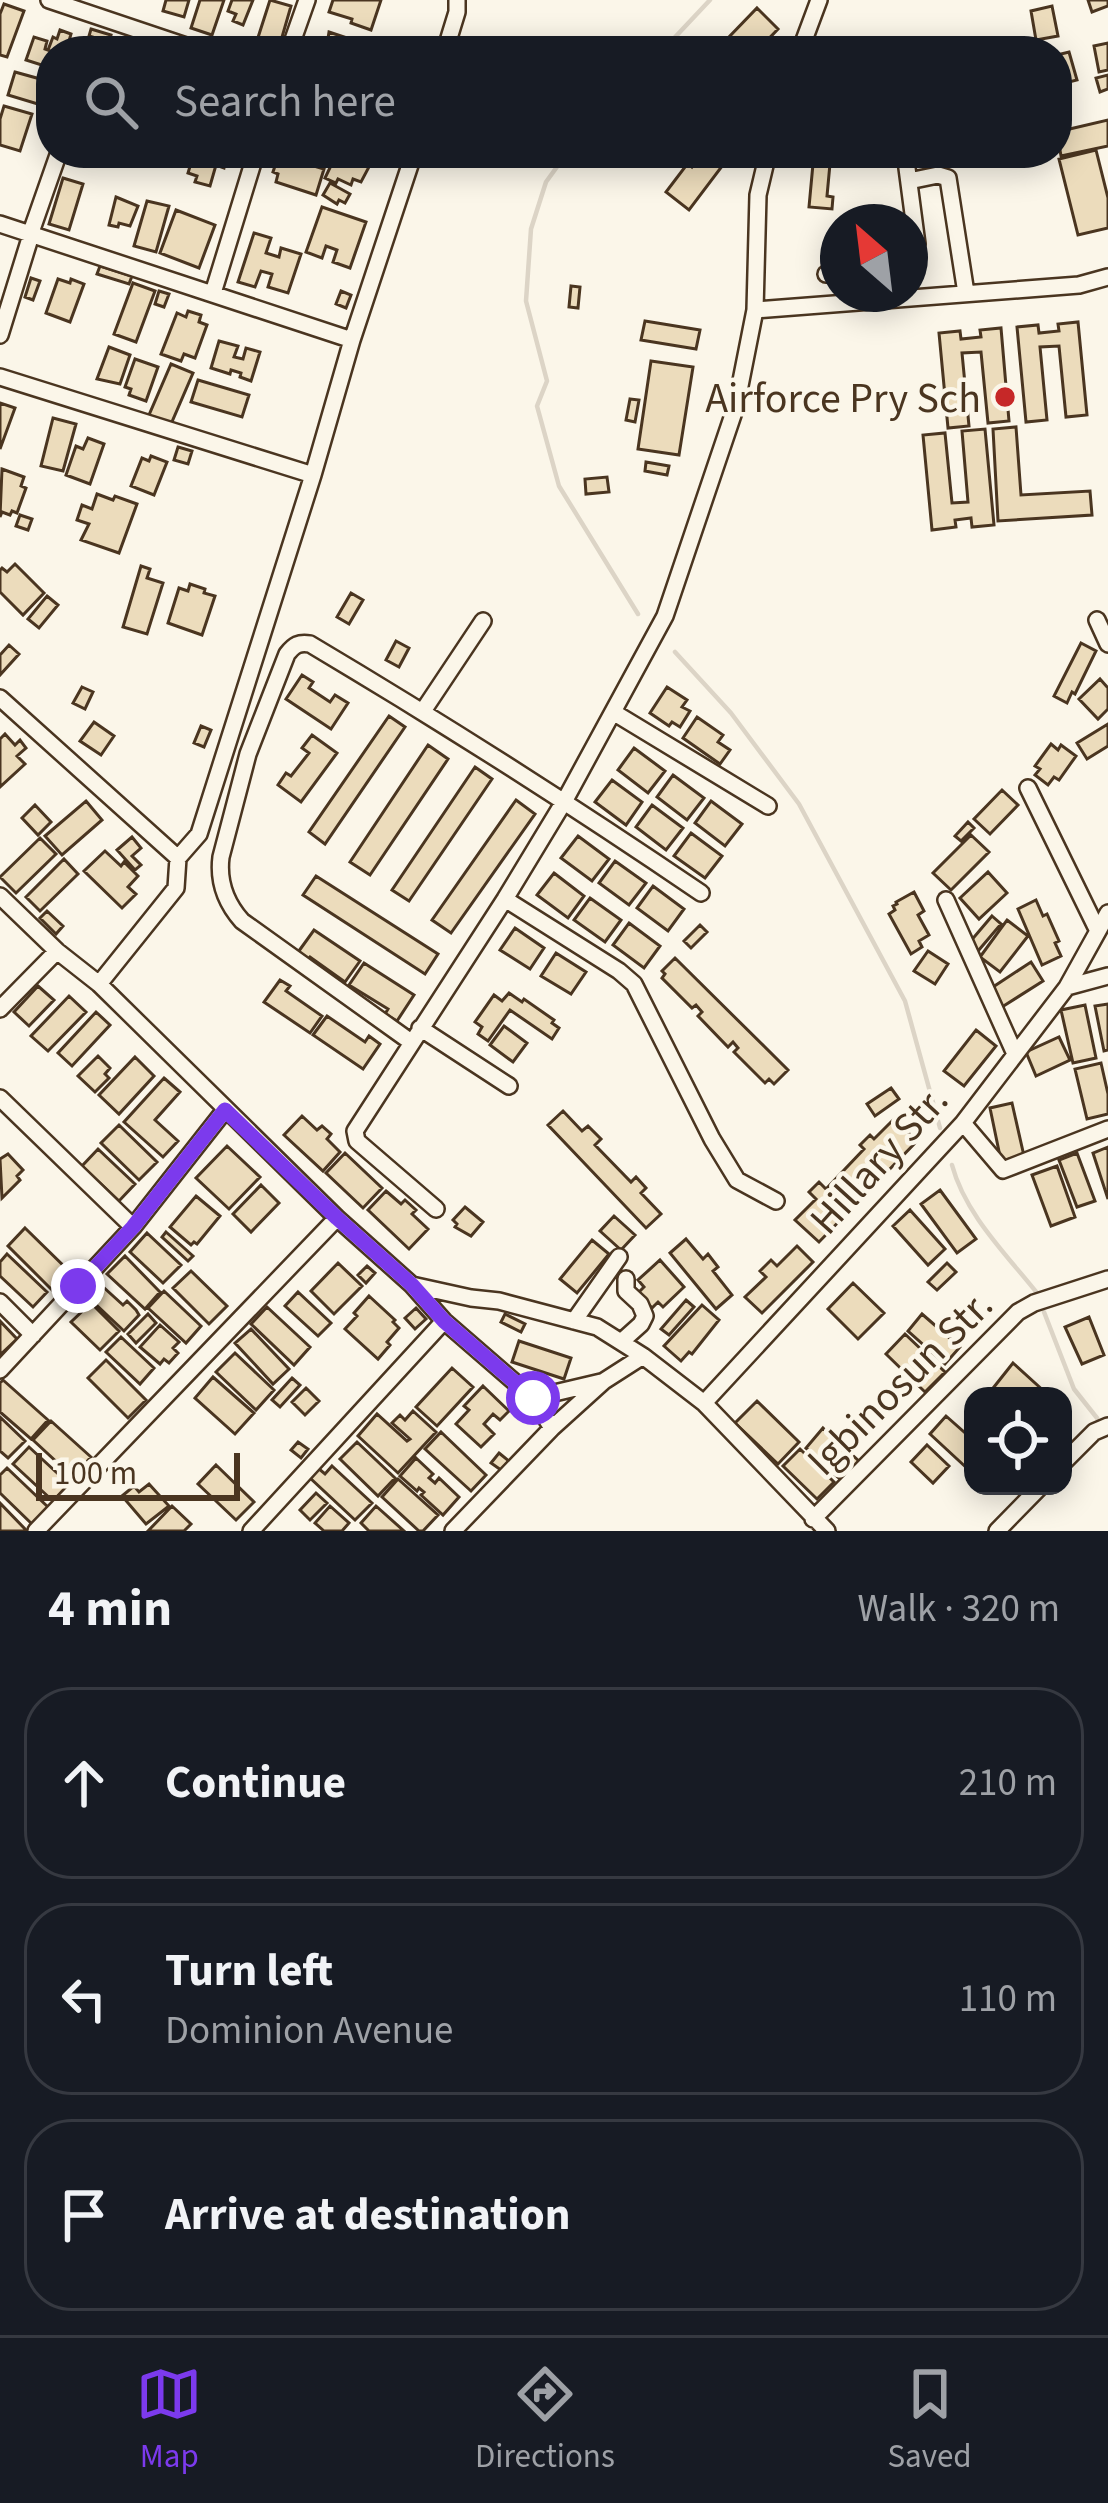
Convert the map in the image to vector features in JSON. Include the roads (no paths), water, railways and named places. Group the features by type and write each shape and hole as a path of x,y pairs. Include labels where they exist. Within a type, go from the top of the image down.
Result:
{"street":[{"path":"49,0 156,36"},
{"path":"294,36 307,0"},
{"path":"450,36 457,0"},
{"path":"806,36 819,0"},
{"path":"0,335 54,168"},
{"path":"213,292 251,168"},
{"path":"100,984 176,888 178,858 199,834 409,168"},
{"path":"436,1209 357,1141 355,1131 506,899 665,616 736,406 754,310 758,195 764,168"},
{"path":"908,168 913,204"},
{"path":"910,181 948,178 966,293"},
{"path":"0,224 352,340"},
{"path":"754,310 1079,285 1108,278"},
{"path":"0,377 313,475"},
{"path":"1097,620 1108,644"},
{"path":"423,711 483,621"},
{"path":"508,1086 416,1035 242,921 227,899 219,871 248,754 294,646 310,644 423,711 701,893"},
{"path":"0,698 178,858"},
{"path":"613,712 768,806"},
{"path":"1028,788 1097,929"},
{"path":"0,896 57,951 100,984 444,1321 533,1398 552,1428"},
{"path":"506,899 634,984 737,1180 776,1201"},
{"path":"946,900 1016,1054"},
{"name":"Hillary Str.","path":"704,1403 963,1123 1067,987 1108,913"},
{"path":"0,1009 57,951"},
{"path":"1067,987 1108,976"},
{"path":"0,1098 133,1227"},
{"path":"0,1370 133,1227 225,1110"},
{"path":"963,1123 1003,1170 1108,1130"},
{"path":"35,1531 337,1218"},
{"path":"574,1321 619,1257"},
{"path":"621,1342 645,1316 626,1291 626,1279"},
{"name":"Igbinosun Str.","path":"820,1525 1018,1312 1108,1279"},
{"path":"412,1285 499,1300 597,1327 704,1403 820,1525"},
{"path":"0,1301 32,1335"},
{"path":"251,1531 444,1321"},
{"path":"453,1531 552,1428 604,1381 643,1356"},
{"path":"533,1398 604,1381"},
{"path":"1072,1454 1094,1432 1108,1426"},
{"path":"997,1531 1032,1495"}],"waterway":[{"path":"676,36 710,0"},
{"path":"556,168 546,182 531,229 526,301 547,381 537,406 559,486 638,614"},
{"path":"675,652 731,713 799,804 905,1001 940,1128"},
{"path":"952,1165 976,1217 1037,1293"},
{"path":"1044,1312 1074,1389 1097,1418"}],"place":[{"name":"Airforce Pry Sch","path":"1005,397"}]}
